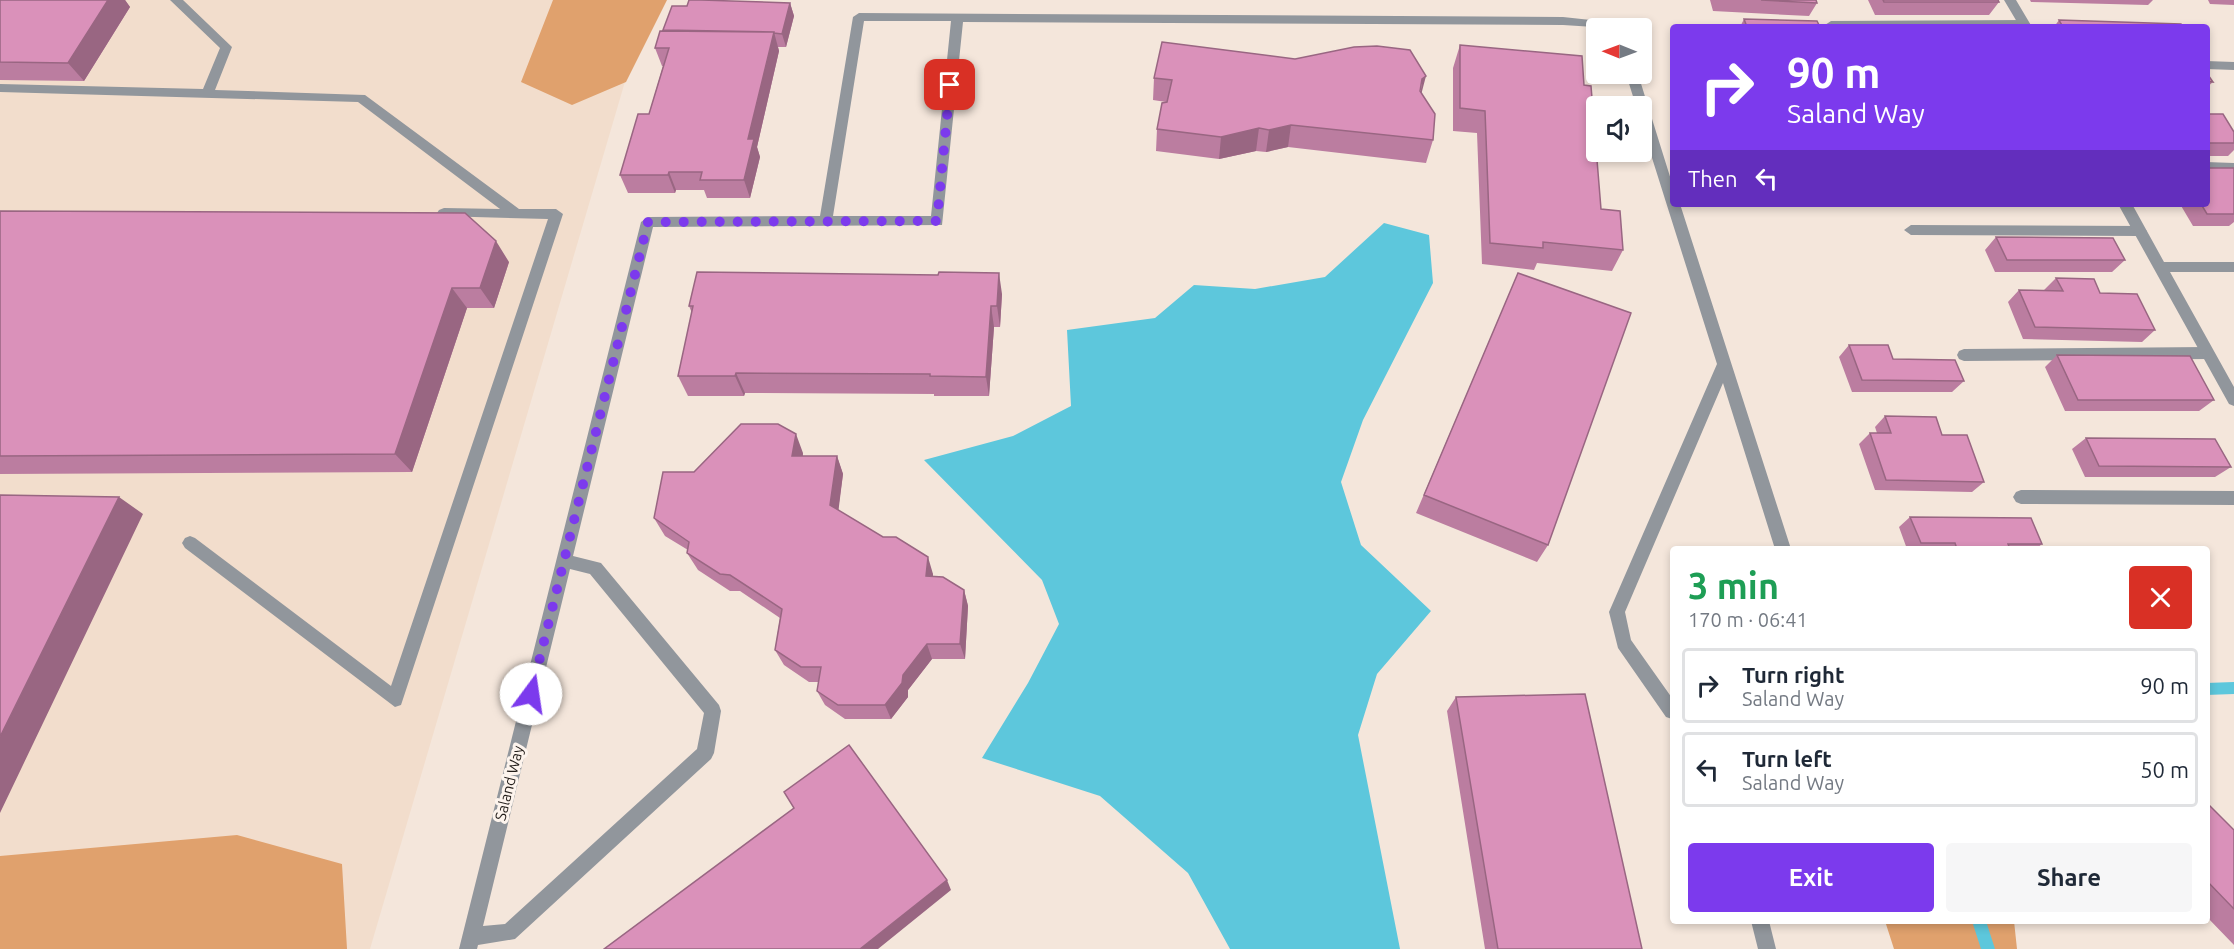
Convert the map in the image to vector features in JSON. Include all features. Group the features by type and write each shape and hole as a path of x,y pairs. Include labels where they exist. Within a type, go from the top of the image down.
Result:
{"street":[{"path":"176,0 226,47 207,94"},
{"path":"2010,0 2024,24"},
{"path":"826,221 859,17 1563,21 1586,23"},
{"name":"Saland Way","path":"470,943 648,222 937,221 957,18"},
{"path":"2210,65 2234,66"},
{"path":"1635,84 1670,194"},
{"path":"0,88 361,98 514,213"},
{"path":"2210,167 2234,168"},
{"path":"1674,207 1782,546"},
{"path":"2127,207 2234,400"},
{"path":"190,543 395,699 556,214 431,213"},
{"path":"1911,230 2140,231"},
{"path":"2160,267 2234,267"},
{"path":"1964,355 2207,352"},
{"path":"1670,708 1624,643 1617,612 1724,364"},
{"path":"2021,497 2234,498"},
{"path":"470,943 509,933 705,753 713,711 595,568 564,561"},
{"path":"1761,924 1767,949"}],"shaded area":[{"path":"0,0 649,0 370,949 0,949"},
{"path":"553,0 667,0 626,82 572,105 521,82"},
{"path":"237,835 342,864 347,949 0,949 0,856"},
{"path":"1886,924 2014,924 2017,949 1894,949"}],"water":[{"path":"1384,223 1429,235 1433,283 1363,420 1341,482 1361,545 1431,611 1377,674 1358,735 1400,949 1230,949 1188,873 1100,796 982,758 1028,683 1059,624 1042,580 924,460 1013,436 1071,406 1067,330 1155,318 1194,285 1255,289 1325,277"}],"building":[{"path":"0,0 108,0 68,63 0,62"},
{"path":"689,0 790,3 782,34 663,30 672,6 687,6"},
{"path":"1761,0 1816,0 1817,3"},
{"path":"1883,0 1998,0 1999,2 1884,2"},
{"path":"1744,19 1817,21 1818,24 1746,24"},
{"path":"2059,20 2181,24 2061,24"},
{"path":"660,31 774,32 748,139 754,139 744,180 700,180 702,172 620,175 638,114 649,114 669,48 655,48"},
{"path":"1162,42 1295,59 1354,47 1377,46 1410,50 1426,76 1422,79 1420,91 1435,114 1433,140 1291,125 1269,130 1259,128 1221,137 1157,129 1162,103 1167,102 1172,80 1154,78"},
{"path":"1460,45 1582,56 1584,85 1591,86 1592,96 1586,96 1586,162 1597,162 1601,209 1620,211 1623,250 1543,242 1543,248 1490,243 1485,111 1460,108"},
{"path":"2210,114 2223,114 2234,132 2234,143 2210,143"},
{"path":"2210,168 2234,168 2234,214 2207,214 2203,207 2210,207"},
{"path":"0,211 465,213 496,241 480,288 452,288 395,454 0,456"},
{"path":"1996,237 2113,238 2125,260 2007,260"},
{"path":"697,272 938,275 939,272 999,273 997,306 991,306 986,377 930,376 930,374 736,373 735,376 678,376 693,306 689,306"},
{"path":"1518,273 1631,313 1548,545 1424,495"},
{"path":"2056,278 2094,279 2100,293 2137,294 2155,330 2035,327 2019,290 2063,291"},
{"path":"1849,345 1888,345 1893,359 1955,360 1964,381 1862,380"},
{"path":"2057,355 2190,356 2214,400 2078,400"},
{"path":"1885,416 1936,417 1942,435 1967,435 1984,482 1886,480 1870,433 1891,433"},
{"path":"741,424 778,424 796,434 792,456 837,456 830,505 883,537 896,537 928,557 926,576 943,577 964,590 960,644 927,644 903,675 902,683 885,705 838,705 817,691 821,667 801,667 775,650 782,609 730,575 720,574 687,553 689,542 654,518 663,472 694,472"},
{"path":"2086,438 2215,439 2231,467 2099,466"},
{"path":"0,495 119,497 0,737"},
{"path":"1910,517 2031,518 2042,544 1956,546 1955,543 1921,543"},
{"path":"1585,694 1642,949 1498,949 1456,697"},
{"path":"849,745 947,880 860,949 604,949 794,808 784,792"},
{"path":"2210,806 2234,830 2234,909 2210,884"}],"waterway":[{"path":"2210,689 2234,688"},
{"path":"1980,924 1988,949"}],"route":[{"path":"531,694 648,222 937,221 950,85"}]}
